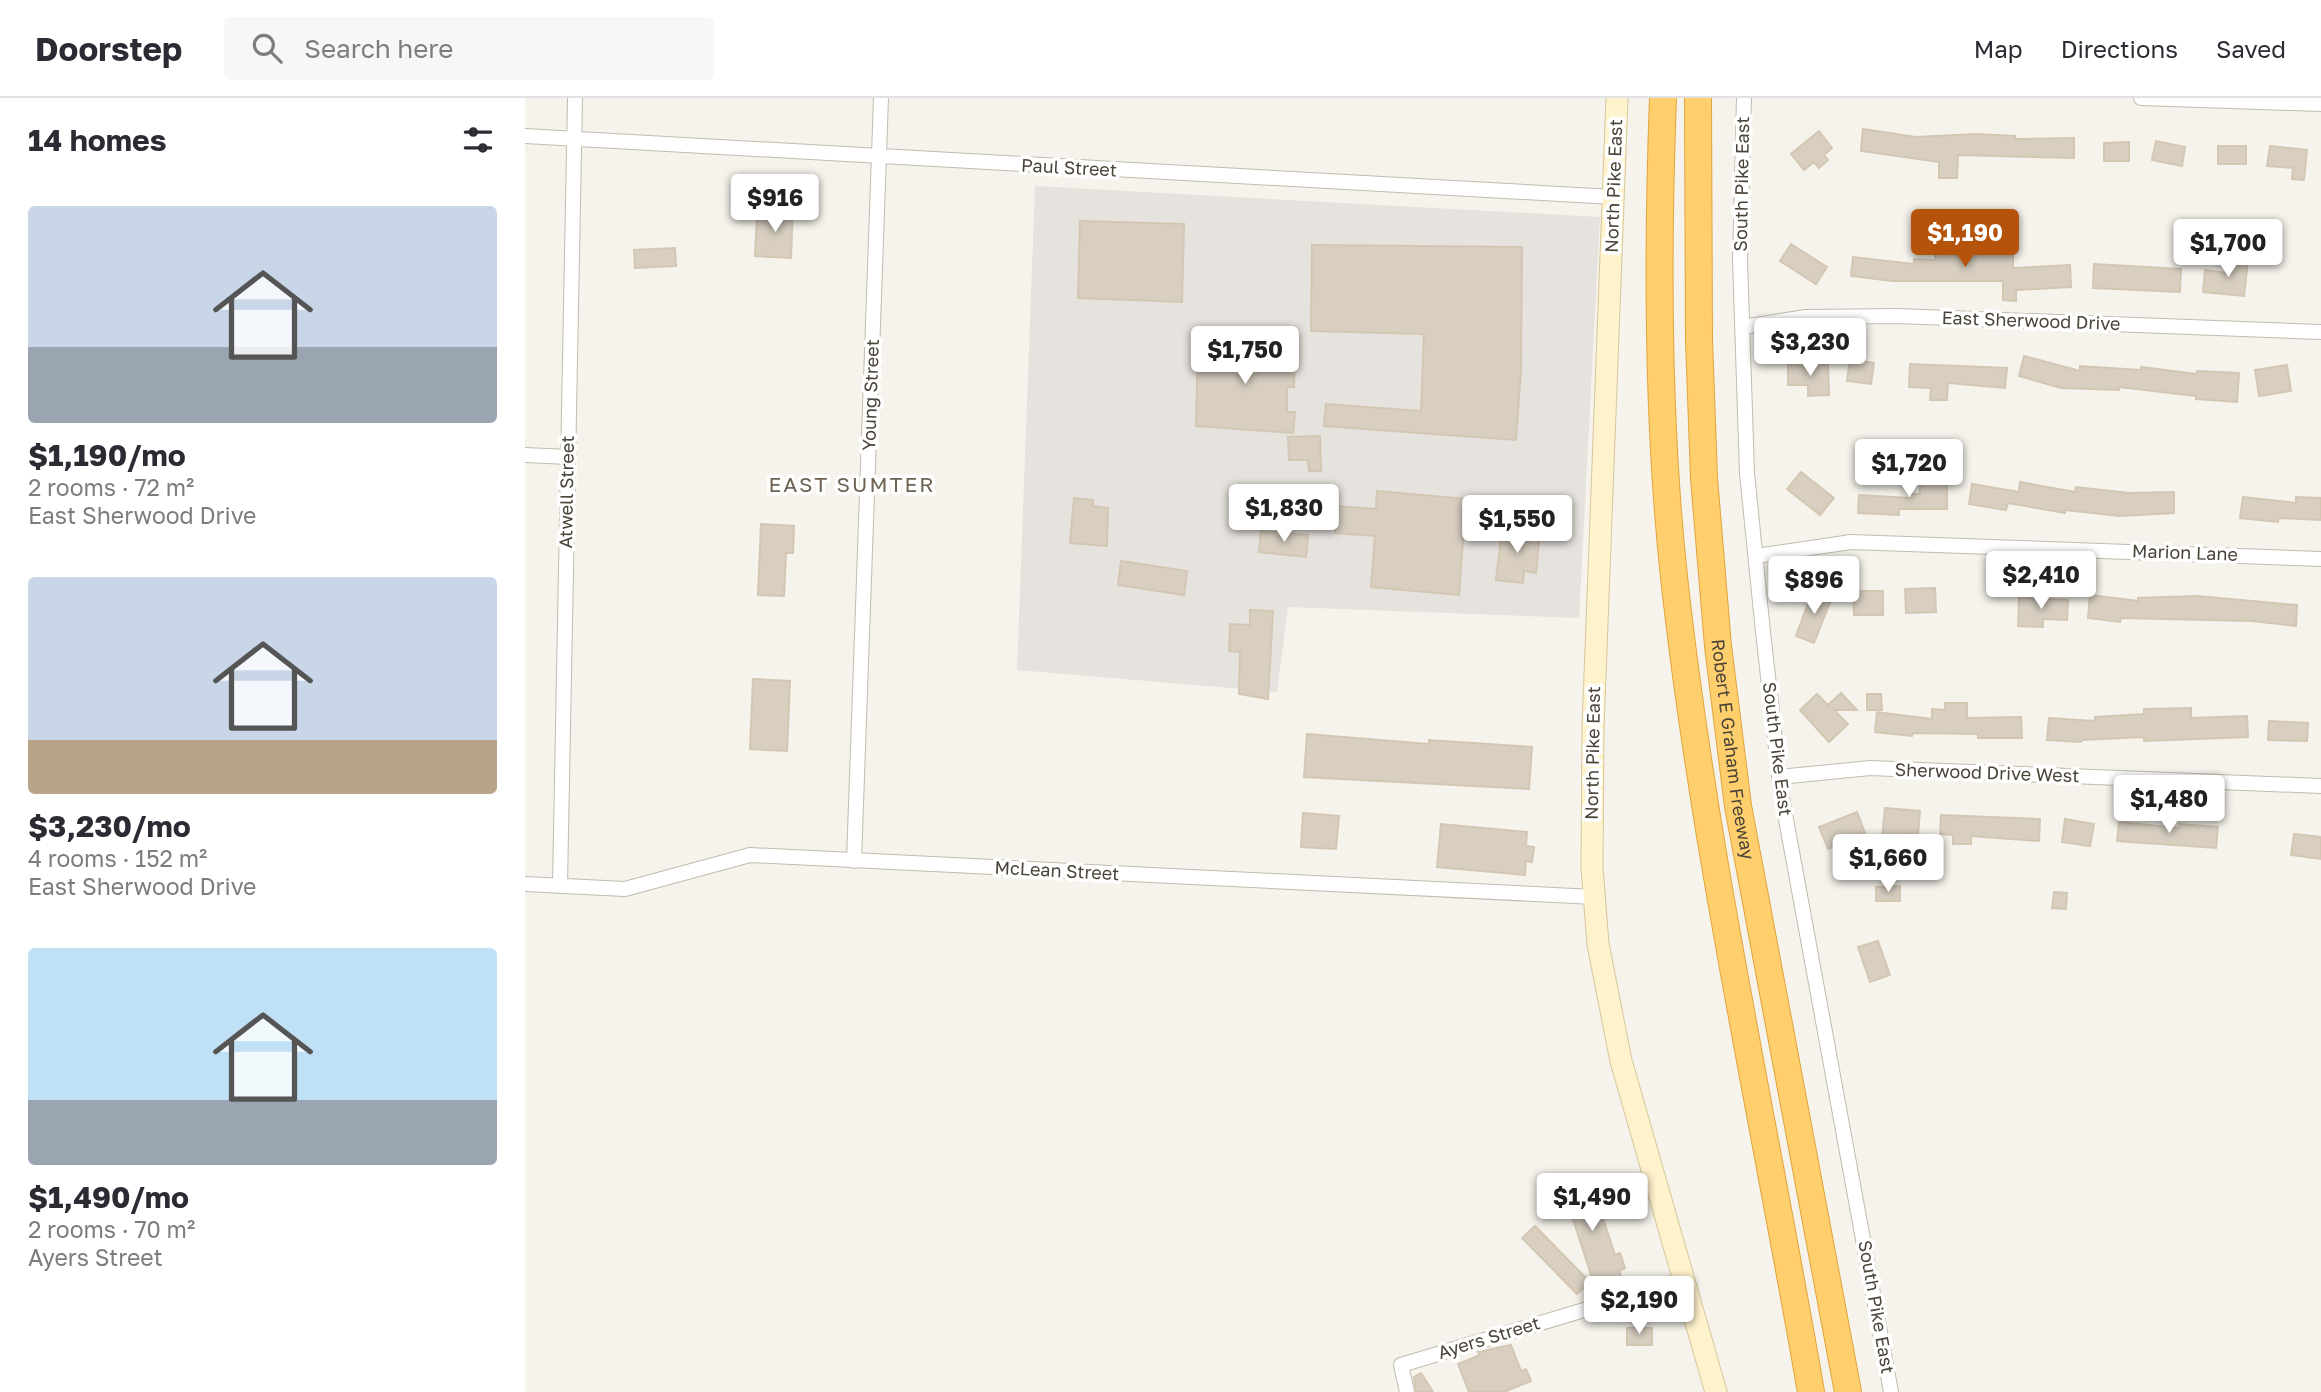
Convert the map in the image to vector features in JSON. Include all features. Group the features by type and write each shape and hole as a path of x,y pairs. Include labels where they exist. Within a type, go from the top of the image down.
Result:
{"highway":[{"name":"Robert E Graham Freeway","path":"1663,98 1661,306 1674,573 1692,720 1723,921 1811,1392"},
{"name":"Robert E Graham Freeway","path":"1698,98 1699,340 1703,450 1718,646 1738,806 1848,1392"}],"street":[{"name":"Atwell Street","path":"560,886 575,98"},
{"name":"Young Street","path":"854,861 881,98"},
{"name":"North Pike East","path":"1617,98 1593,728 1594,897 1598,944 1621,1061 1716,1392"},
{"name":"South Pike East","path":"1744,98 1740,260 1747,473 1779,777 1891,1392"},
{"path":"2141,98 2321,104"},
{"name":"Paul Street","path":"525,136 1613,197"},
{"name":"East Sherwood Drive","path":"1742,327 1806,317 1896,316 2321,332"},
{"path":"525,455 568,457"},
{"name":"Marion Lane","path":"1756,556 1862,542 2321,559"},
{"name":"Sherwood Drive West","path":"1779,777 1870,768 2321,786"},
{"name":"McLean Street","path":"525,884 625,889 750,855 1594,897"},
{"name":"Ayers Street","path":"1407,1392 1401,1366 1684,1280"}],"shaded area":[{"path":"1035,186 1600,217 1579,618 1288,607 1277,692 1017,670"}],"building":[{"path":"1863,129 1916,137 1976,134 2015,136 2015,139 2074,138 2074,158 1958,155 1957,178 1939,178 1939,162 1861,151"},
{"path":"1819,131 1832,148 1824,155 1828,160 1819,168 1814,162 1804,170 1791,154"},
{"path":"2156,141 2185,147 2182,166 2152,160"},
{"path":"2129,142 2129,161 2104,161 2104,143"},
{"path":"2218,146 2246,146 2246,164 2218,164"},
{"path":"2270,146 2307,150 2304,180 2292,179 2293,168 2267,166"},
{"path":"774,207 793,208 791,258 755,256 757,213 773,214"},
{"path":"1080,221 1184,224 1182,302 1078,298"},
{"path":"1935,228 1953,228 1953,253 2013,254 2013,268 2070,265 2071,287 2016,290 2016,301 2003,300 2003,281 1892,281 1851,276 1853,257 1914,264 1914,259 1935,260"},
{"path":"1791,244 1827,267 1816,284 1780,261"},
{"path":"1312,245 1522,247 1521,369 1516,440 1324,426 1326,404 1421,411 1424,334 1311,331"},
{"path":"675,248 676,266 635,268 634,250"},
{"path":"2228,258 2248,260 2244,296 2203,292 2205,270 2227,273"},
{"path":"2094,264 2181,269 2180,292 2093,288"},
{"path":"1198,341 1295,343 1294,387 1287,387 1287,412 1295,412 1293,433 1196,426"},
{"path":"2024,356 2080,371 2080,366 2141,370 2141,367 2197,374 2197,371 2239,373 2237,402 2196,399 2196,396 2119,387 2119,390 2061,388 2019,376"},
{"path":"1850,359 1874,363 1871,384 1847,381"},
{"path":"1828,364 1829,395 1808,396 1808,385 1788,385 1788,365"},
{"path":"1910,364 2007,368 2005,388 1948,383 1947,400 1930,400 1931,388 1909,387"},
{"path":"2287,365 2291,391 2259,396 2255,370"},
{"path":"1320,436 1321,471 1309,471 1308,460 1289,460 1288,437"},
{"path":"1801,472 1834,498 1820,515 1787,489"},
{"path":"1920,476 1947,476 1947,509 1899,509 1899,515 1858,513 1859,495 1912,498 1912,494 1920,494"},
{"path":"2020,482 2075,492 2076,487 2129,493 2174,492 2174,513 2120,516 2065,510 2065,513 2008,503 2006,510 1969,504 1972,484 2019,492"},
{"path":"1377,491 1466,499 1459,595 1371,587 1375,536 1335,533 1337,506 1376,509"},
{"path":"2243,497 2296,503 2296,497 2321,498 2321,520 2279,518 2278,522 2240,518"},
{"path":"1074,498 1093,500 1093,506 1108,508 1107,546 1070,543"},
{"path":"761,524 794,526 793,553 786,553 784,596 758,595"},
{"path":"1502,528 1540,532 1536,573 1524,571 1523,583 1496,580"},
{"path":"1261,531 1308,535 1306,557 1259,552"},
{"path":"1121,561 1187,571 1184,595 1118,585"},
{"path":"1935,588 1936,612 1906,613 1905,589"},
{"path":"1813,590 1832,597 1814,643 1796,636"},
{"path":"1853,591 1883,591 1883,615 1854,615"},
{"path":"2090,595 2138,601 2138,598 2197,596 2297,605 2296,626 2251,621 2121,618 2120,622 2088,618"},
{"path":"2019,598 2068,600 2067,620 2043,619 2043,627 2018,626"},
{"path":"1250,610 1273,611 1268,699 1239,694 1240,652 1229,651 1230,624 1250,625"},
{"path":"753,679 790,681 787,751 750,749"},
{"path":"1841,693 1857,710 1834,710 1848,724 1829,742 1800,710 1817,694 1828,705"},
{"path":"1867,694 1881,694 1882,710 1867,710"},
{"path":"1945,703 1967,703 1967,718 2021,717 2022,738 1978,738 1978,734 1913,733 1912,736 1875,732 1877,712 1932,719 1932,709 1945,710"},
{"path":"2191,708 2191,718 2247,716 2248,737 2144,741 2144,737 2081,742 2047,740 2049,718 2095,721 2095,717 2144,714 2144,709"},
{"path":"2269,721 2308,723 2307,741 2268,740"},
{"path":"1307,734 1429,744 1429,740 1532,747 1529,789 1304,777"},
{"path":"1885,808 1920,811 1918,835 1903,834 1902,851 1881,849"},
{"path":"1857,812 1865,833 1828,849 1819,827"},
{"path":"1303,813 1339,816 1336,849 1301,847"},
{"path":"1941,815 2040,819 2039,841 1971,836 1971,844 1953,844 1953,835 1940,834"},
{"path":"2065,819 2094,824 2090,846 2062,842"},
{"path":"2119,822 2179,828 2180,824 2218,827 2216,848 2117,841"},
{"path":"1441,824 1527,832 1526,846 1534,847 1532,862 1526,861 1525,875 1437,867"},
{"path":"2294,834 2321,837 2321,859 2291,855"},
{"path":"1900,886 1900,901 1876,901 1876,887"},
{"path":"2054,892 2067,893 2066,909 2052,908"},
{"path":"1878,941 1890,975 1870,982 1858,947"},
{"path":"1590,1177 1595,1191 1600,1189 1605,1204 1599,1206 1615,1255 1620,1253 1625,1268 1619,1271 1625,1287 1598,1296 1567,1201 1550,1211 1544,1200 1562,1187"},
{"path":"1535,1226 1590,1282 1577,1294 1522,1238"},
{"path":"1627,1328 1652,1328 1652,1345 1627,1345"},
{"path":"1511,1345 1521,1371 1526,1369 1531,1381 1504,1392 1469,1392 1458,1364 1480,1355 1478,1352"},
{"path":"1421,1373 1433,1392 1416,1392 1414,1377"}],"district":[{"name":"EAST SUMTER","path":"852,485"}]}
